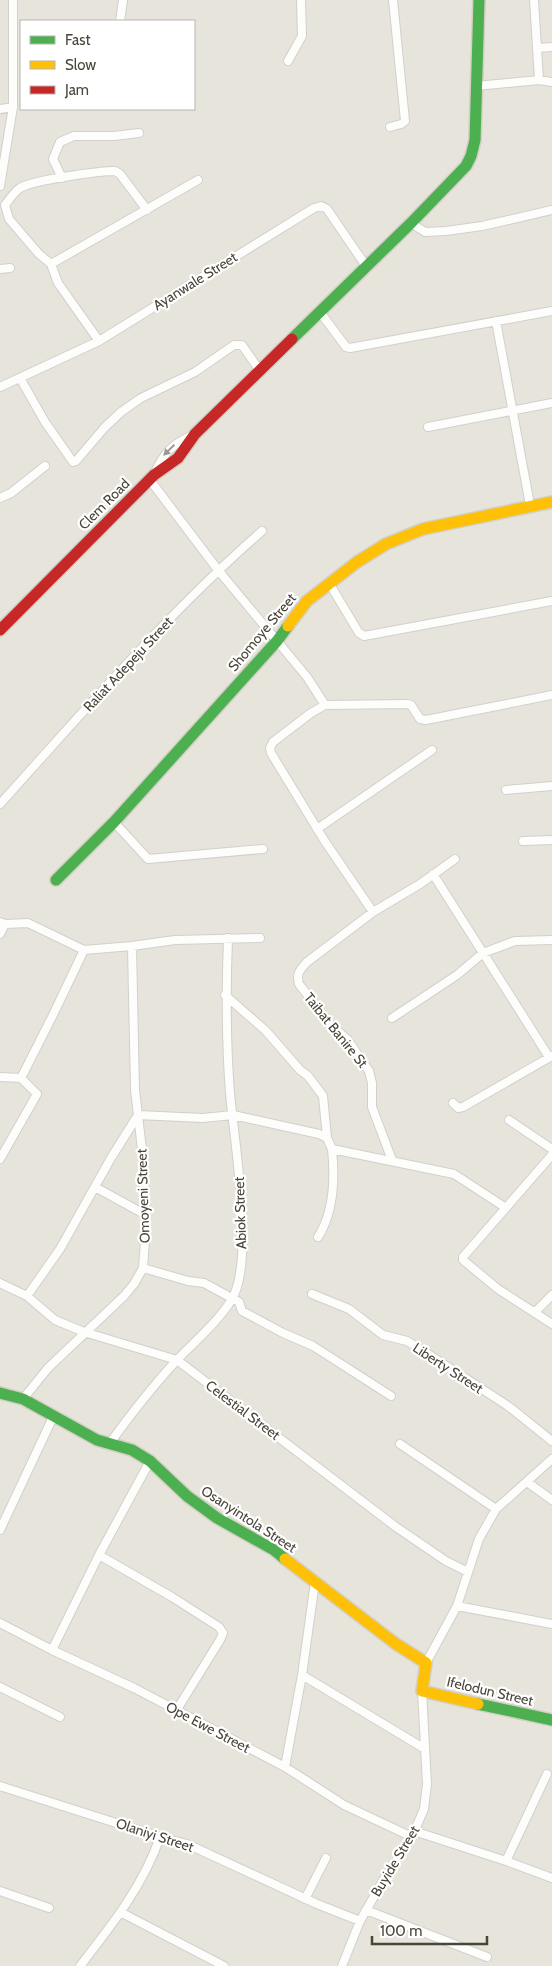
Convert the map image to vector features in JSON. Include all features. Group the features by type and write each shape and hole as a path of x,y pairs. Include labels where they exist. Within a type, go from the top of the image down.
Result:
{"street":[{"path":"0,186 13,107 17,39 13,0"},
{"path":"120,20 123,0"},
{"path":"288,61 302,36 300,0"},
{"path":"390,127 405,121 393,0"},
{"name":"Clem Road","path":"0,630 152,478 180,457 188,447 194,434 460,174 471,156 475,140 479,0"},
{"path":"534,0 539,80"},
{"path":"537,48 552,47"},
{"path":"476,86 539,80 552,82"},
{"path":"0,109 13,107"},
{"path":"62,178 53,160 60,142 74,136 114,136 139,133"},
{"path":"99,341 58,283 51,264 39,254 9,219 5,205 19,188 28,185 62,178 115,171 120,174 147,210"},
{"path":"51,264 198,180"},
{"name":"Ayanwale Street","path":"0,384 20,378 99,341 304,213 321,206 327,208 366,266"},
{"path":"411,223 420,229 430,232 482,226 552,210"},
{"path":"0,269 10,268"},
{"path":"320,312 346,346 350,348 552,311"},
{"path":"496,321 530,506"},
{"path":"20,378 58,442 73,462 121,412 141,398 195,372 234,345 242,345 260,371"},
{"path":"428,427 552,403"},
{"path":"0,498 12,493 46,466"},
{"path":"152,478 218,570 307,677 325,705"},
{"name":"Shomoye Street","path":"56,880 114,822 277,641 307,602 329,583 357,562 386,544 407,534 552,502"},
{"name":"Raliat Adepeju Street","path":"0,804 165,622 218,570 262,531"},
{"path":"329,583 359,633 364,636 552,601"},
{"path":"373,912 317,829 271,753 270,748 273,742 317,708 325,705 407,704 411,705 420,720 426,720 552,695"},
{"path":"317,829 432,750"},
{"path":"506,790 552,786"},
{"path":"114,822 148,859 263,849"},
{"path":"523,841 552,840"},
{"name":"Taibat Banire St","path":"392,1160 372,1107 372,1083 369,1071 348,1040 330,1024 299,984 297,977 299,970 306,962 373,912 455,859"},
{"path":"433,874 551,1057 463,1107 458,1108 453,1103"},
{"path":"0,934 3,923 28,923 84,950 175,940 260,938"},
{"name":"Abiok Street","path":"110,1443 142,1399 233,1298 240,1274 242,1208 233,1115 225,995 228,938"},
{"path":"392,1018 457,975 483,953 515,941 552,940"},
{"name":"Omoyeni Street","path":"23,1399 48,1368 124,1296 134,1284 143,1268 146,1215 143,1158 134,1090 132,946"},
{"path":"21,1078 84,950"},
{"path":"225,995 266,1031 300,1070 308,1076 323,1096 327,1138 332,1149 333,1185 330,1206 318,1237"},
{"path":"0,1077 21,1078 37,1094 0,1159"},
{"path":"27,1296 60,1249 138,1115 204,1118 233,1115 319,1134 327,1138"},
{"path":"509,1120 552,1149"},
{"path":"332,1149 454,1174 506,1208"},
{"path":"552,1155 463,1256 462,1260 498,1289 552,1324"},
{"path":"95,1187 146,1215"},
{"path":"143,1268 188,1281 204,1283 240,1302 242,1311 283,1333 313,1346 391,1396"},
{"name":"Celestial Street","path":"0,1283 27,1296 56,1320 84,1332 177,1360 396,1527 446,1562 468,1572"},
{"name":"Liberty Street","path":"312,1294 349,1309 383,1335 407,1341 422,1350 508,1406 552,1441"},
{"path":"535,1312 552,1295"},
{"name":"Osanyintola Street","path":"0,1393 23,1399 97,1440 132,1450 150,1461 187,1496 217,1518 274,1550 396,1644 426,1663"},
{"path":"0,1530 3,1515 54,1415"},
{"path":"400,1444 496,1509"},
{"path":"422,1691 426,1663 457,1606 479,1538 496,1509 552,1459"},
{"path":"52,1650 99,1555 150,1461"},
{"path":"527,1482 552,1500"},
{"path":"99,1555 172,1596 219,1627 222,1633 220,1640 176,1711"},
{"path":"285,1767 302,1675 315,1582"},
{"path":"457,1606 552,1624"},
{"name":"Ope Ewe Street","path":"0,1623 52,1650 134,1688 285,1767 344,1805 413,1834 506,1861 552,1878"},
{"path":"302,1675 424,1750"},
{"path":"0,1687 60,1717"},
{"name":"Ifelodun Street","path":"422,1691 552,1720"},
{"name":"Buyide Street","path":"342,1966 360,1920 413,1834 424,1810 427,1794 422,1691"},
{"path":"506,1861 547,1774"},
{"name":"Olaniyi Street","path":"0,1786 187,1844 305,1899 360,1920"},
{"path":"80,1966 122,1913 152,1860 160,1837"},
{"path":"305,1899 326,1858"},
{"path":"0,1891 49,1908"},
{"path":"366,1910 486,1957"},
{"path":"122,1913 224,1966"}],"shaded area":[{"path":"0,0 552,0 552,1966 0,1966"}],"traffic: fast":[{"path":"292,339 411,223 466,166 475,140 479,0"},
{"path":"56,880 114,822 277,641 288,626"},
{"path":"0,1393 23,1399 97,1440 132,1450 150,1461 187,1496 217,1518 274,1550 285,1559"},
{"path":"478,1704 552,1720"}],"traffic: slow":[{"path":"288,626 307,601 357,562 386,544 423,529 552,502"},
{"path":"285,1559 396,1644 426,1663 422,1691 478,1704"}],"traffic: jam":[{"path":"0,630 154,475 178,458 195,434 292,339"}]}
